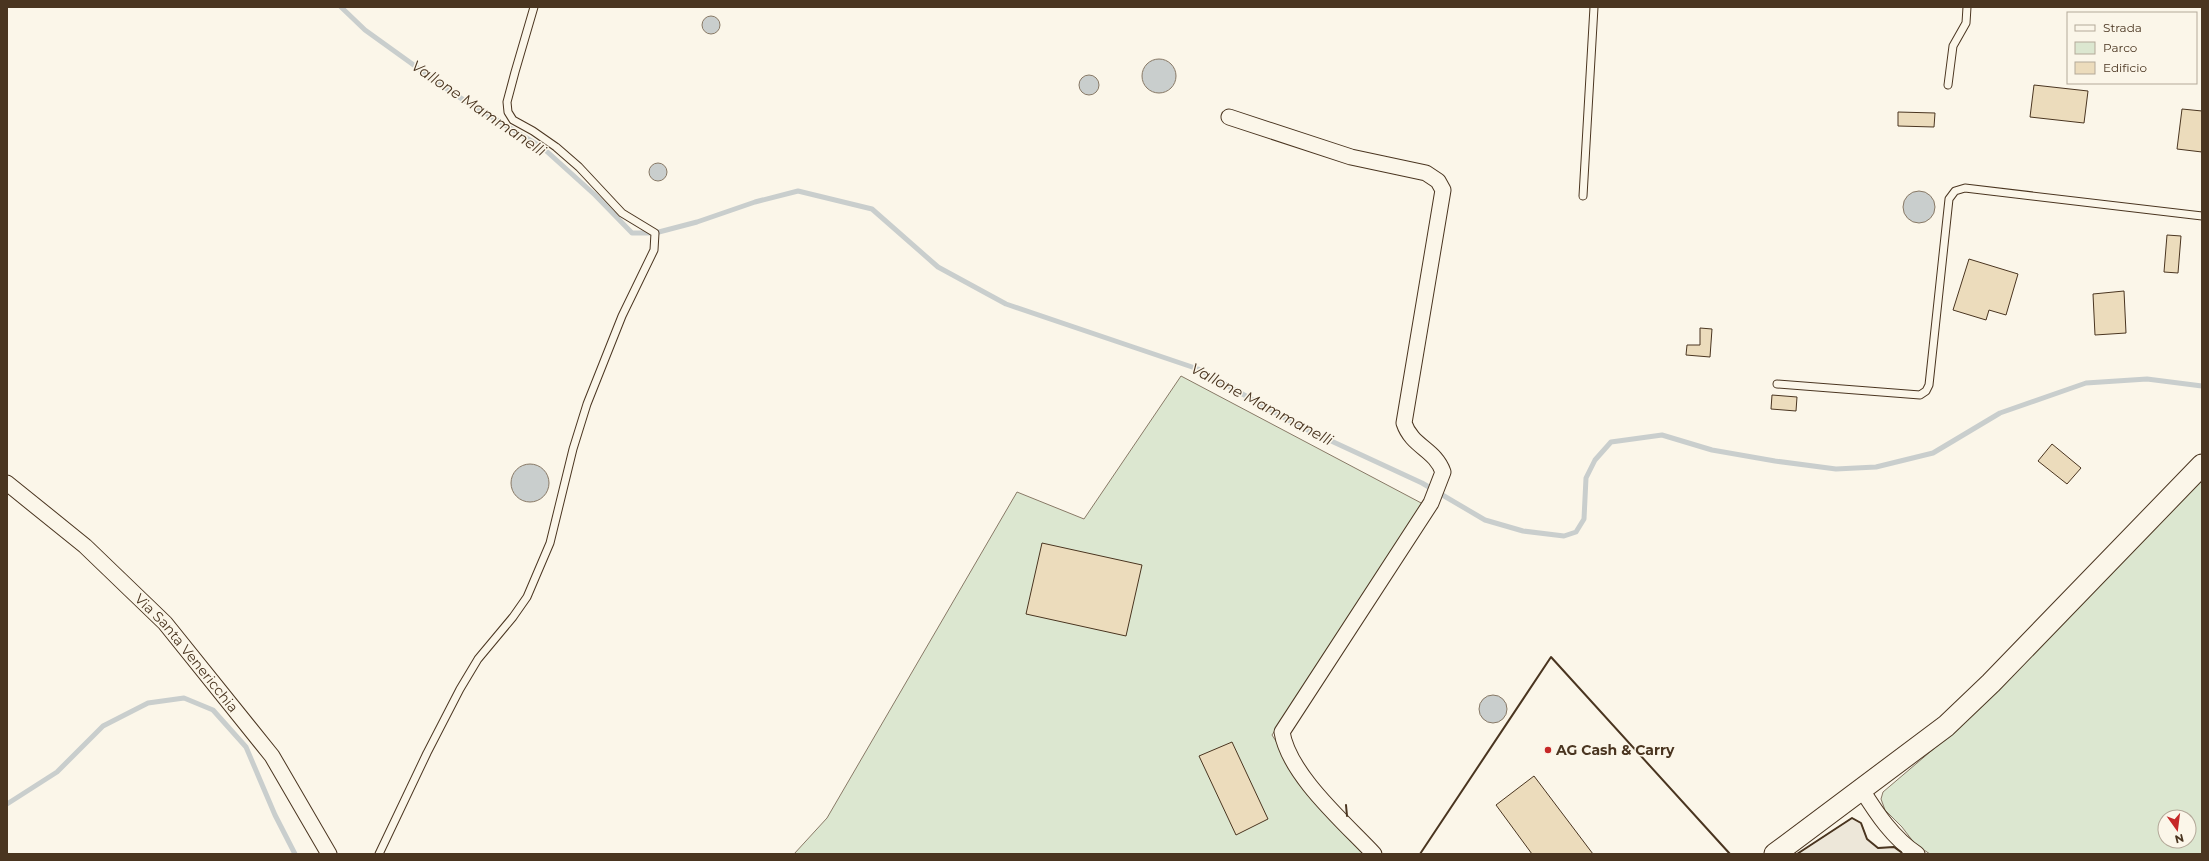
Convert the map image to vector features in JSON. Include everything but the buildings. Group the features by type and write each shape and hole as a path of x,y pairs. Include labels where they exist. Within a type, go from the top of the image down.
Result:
{"main road":[{"path":"1775,854 1946,726 1991,683 2202,465"}],"street":[{"path":"1230,117 1351,157 1426,173 1438,181 1443,190 1404,423 1408,434 1440,462 1443,472 1431,503 1282,732 1284,746 1304,780 1374,854"},
{"name":"Via Santa Venericchia","path":"7,483 85,546 165,624 272,756 329,854"},
{"path":"1862,790 1878,816 1905,846 1917,854"}],"lane":[{"path":"379,854 427,753 460,689 478,659 513,617 526,597 550,543 573,449 587,404 622,316 654,250 655,233 622,213 579,167 550,143 513,120 508,112 508,102 515,72 534,7"},
{"path":"1583,196 1594,7"},
{"path":"1948,85 1952,46 1966,23 1967,7"},
{"path":"1776,384 1920,394 1926,391 1929,385 1949,199 1955,191 1965,188 2202,216"}],"green space":[{"path":"1181,376 1425,505 1272,735 1304,784 1369,854 794,854 827,818 1017,492 1084,519"},
{"path":"2202,480 2202,854 1930,854 1915,844 1902,827 1885,810 1881,799 1883,792 1937,746 1987,699"}],"shaded area":[{"path":"711,16 717,19 720,25 717,31 711,34 705,31 702,25 705,19"},
{"path":"1162,59 1171,64 1175,69 1175,83 1171,88 1166,92 1156,93 1152,92 1143,83 1142,73 1143,69 1152,60"},
{"path":"1089,75 1096,78 1099,85 1096,92 1089,95 1082,92 1079,85 1082,78"},
{"path":"658,163 664,166 667,172 664,178 658,181 652,178 649,172 652,166"},
{"path":"1916,191 1922,191 1932,198 1935,207 1934,213 1928,220 1922,223 1916,223 1906,216 1903,210 1903,204 1910,194"},
{"path":"526,464 534,464 544,469 548,476 548,490 544,497 534,502 526,502 516,497 514,494 511,487 511,479 516,469 519,467"},
{"path":"1493,695 1503,699 1507,709 1503,719 1493,723 1483,719 1479,709 1483,699"},
{"path":"1852,818 1861,823 1867,839 1878,848 1894,847 1904,854 1797,854"}],"waterway":[{"name":"Vallone Mammanelli","path":"341,7 365,30 454,94 543,148 595,195 632,233 655,233 697,222 755,202 798,191 872,209 938,267 1006,304 1198,369 1301,427 1422,483 1485,520 1523,531 1564,536 1576,532 1584,519 1586,478 1595,460 1611,442 1662,435 1712,450 1775,461 1836,469 1876,467 1933,453 2000,413 2086,383 2147,379 2202,386"},
{"path":"7,804 57,772 103,726 148,703 184,698 213,710 246,747 275,815 295,854"}],"wall":[{"path":"1420,854 1551,657 1730,854"},
{"path":"1346,805 1347,816"},
{"path":"1797,854 1852,818 1861,823 1867,839 1878,848 1894,847 1901,852"}],"place":[{"name":"AG Cash & Carry","path":"1548,750"}]}
